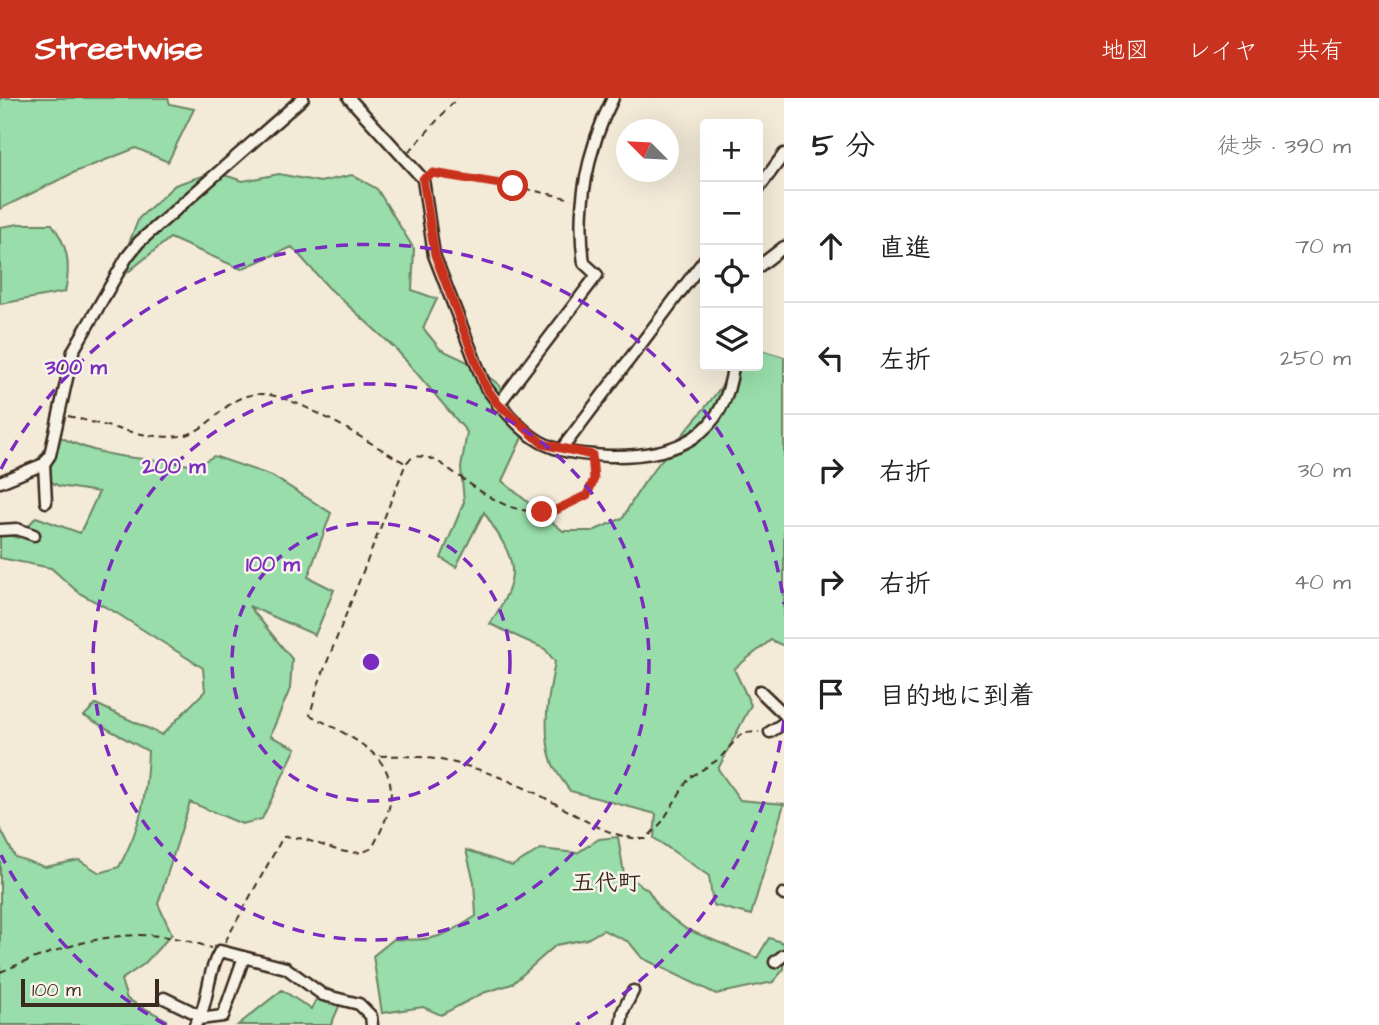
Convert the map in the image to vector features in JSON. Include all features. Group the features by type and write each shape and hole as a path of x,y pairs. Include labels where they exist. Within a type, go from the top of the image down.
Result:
{"street":[{"path":"0,482 44,464 50,456 73,351 139,242 303,98"},
{"path":"349,98 423,179 435,255 485,386 498,404 543,444 592,455 636,456 671,450 692,440 708,428 723,405 732,371"},
{"path":"498,404 597,275 584,263 580,202 603,116 613,98"},
{"path":"763,182 784,154"},
{"path":"763,263 784,247"},
{"path":"561,450 700,266"},
{"path":"44,464 46,502"},
{"path":"0,530 17,529 34,534"},
{"path":"760,691 784,714"},
{"path":"771,732 784,723"},
{"path":"198,1020 213,962 220,951 286,968 323,995 359,1004 371,1016 372,1025"},
{"path":"775,962 784,955"},
{"path":"164,998 198,1020 222,1016 244,957"},
{"path":"621,1025 623,1011 633,991"}],"path":[{"path":"404,158 457,98"},
{"path":"423,179 433,173 580,202"},
{"path":"60,415 141,433 175,436 201,427 242,395 264,394 309,410 406,463"},
{"path":"0,972 51,951 92,939 160,934 179,937 220,951 283,837 300,837 355,854 372,848 390,807 389,774 379,756 355,739 310,715 318,685 406,463 413,457 435,459 495,502 525,512 542,512 556,510 587,495 594,479 592,455"},
{"path":"379,756 410,755 446,759 500,776 619,837 646,839 662,822 689,778 719,760 742,733 771,732"}],"green space":[{"path":"0,98 168,98 170,104 194,109 168,162 136,148 75,172 0,209"},
{"path":"214,172 243,181 279,174 320,182 352,175 377,189 414,249 412,290 437,299 423,328 440,349 470,363 498,384 525,431 502,481 563,531 593,531 623,518 648,477 732,371 763,371 763,351 784,357 784,646 771,640 734,669 751,705 718,769 740,800 784,804 751,915 713,905 709,876 654,838 656,814 570,791 557,773 547,737 555,662 545,649 490,624 508,591 512,567 503,543 484,512 456,567 441,558 464,502 461,468 467,432 396,349 328,287 292,247 241,269 170,238 112,285 139,218 175,185"},
{"path":"52,224 62,240 67,256 65,292 0,304 0,227"},
{"path":"56,435 92,450 125,457 196,466 214,456 272,476 331,513 308,577 334,590 315,635 249,606 292,659 290,689 270,736 296,748 262,819 242,824 190,802 158,904 172,934 144,964 121,980 127,999 167,1020 165,1025 0,1025 0,828 15,857 45,867 79,860 100,873 119,867 138,824 146,783 148,751 84,716 96,704 162,735 205,691 203,668 115,612 79,593 51,568 0,558 0,532 18,538 36,517 80,533 99,492 59,486 29,471"},
{"path":"618,837 624,874 648,890 661,910 686,929 757,958 769,938 784,943 784,969 773,982 716,994 642,958 629,942 603,930 587,939 556,945 512,984 483,993 441,1015 423,1007 382,1013 373,956 394,939 428,939 455,929 476,916 474,882 466,850 512,866 541,849 577,853 599,839"},
{"path":"323,987 344,995 331,1025 238,1025 282,990 311,1009"}],"district":[{"name":"五代町","path":"606,883"}],"route":[{"path":"513,186 433,173 423,179 435,255 485,386 498,404 543,444 592,455 594,479 587,495 556,510 542,512"}]}
